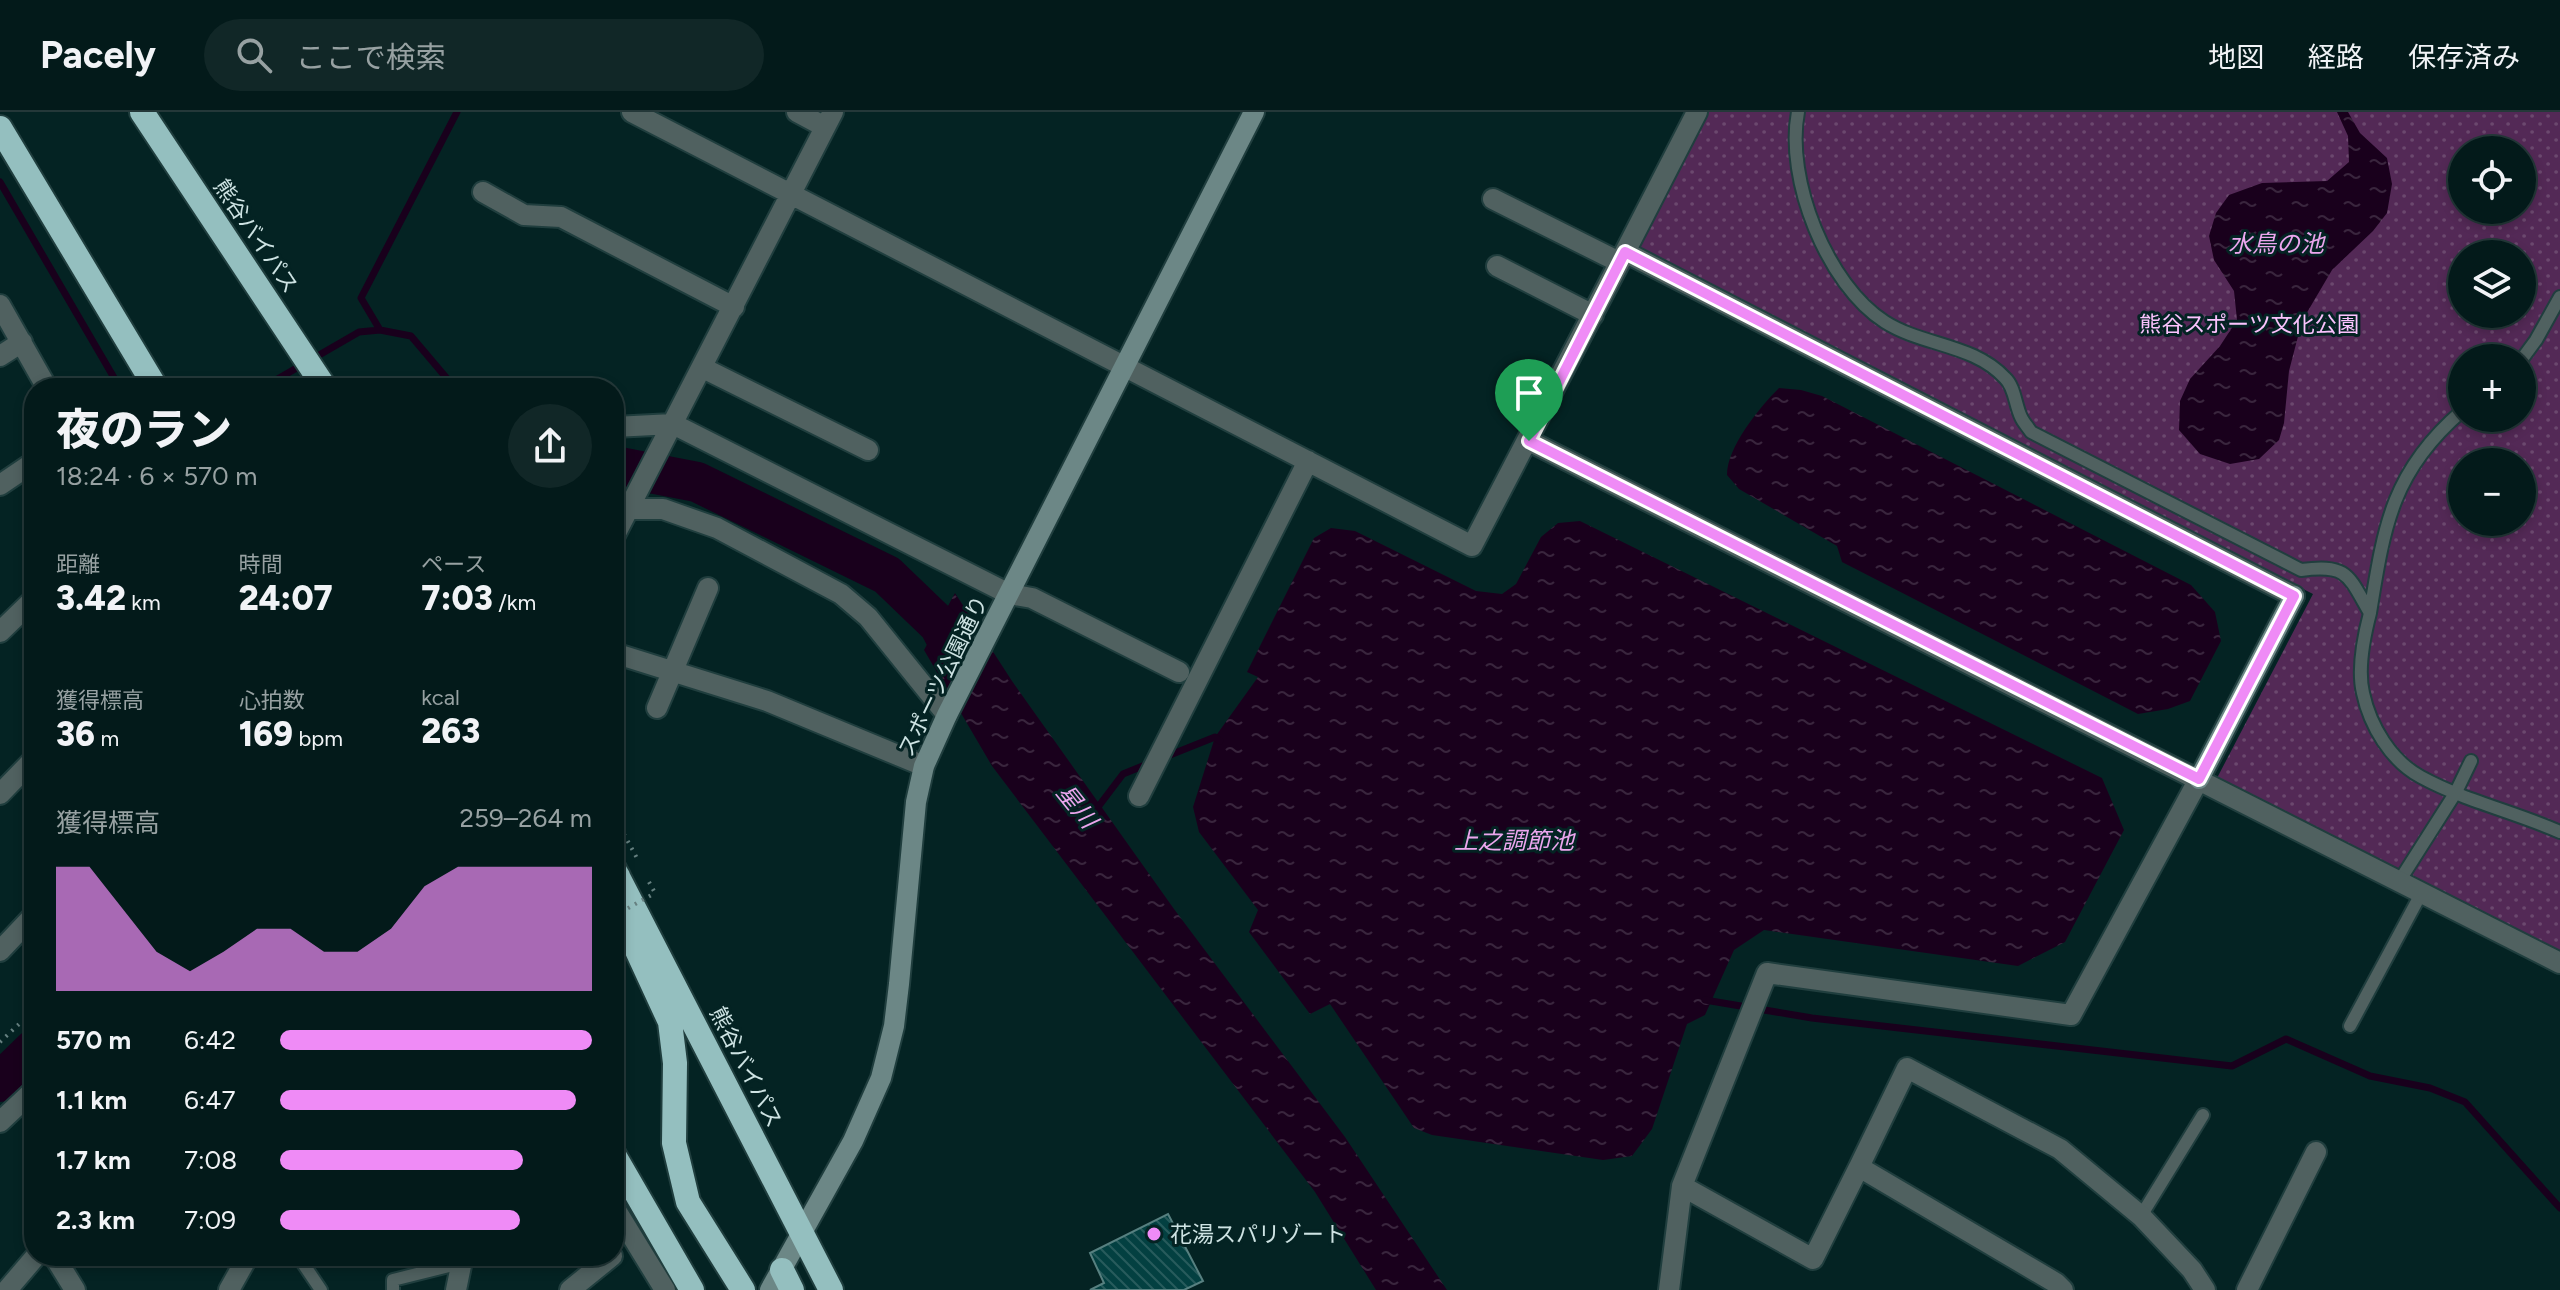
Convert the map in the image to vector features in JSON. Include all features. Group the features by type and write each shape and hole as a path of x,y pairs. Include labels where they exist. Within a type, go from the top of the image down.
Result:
{"highway":[{"name":"熊谷バイパス","path":"142,112 319,378"},
{"path":"0,128 150,378"},
{"name":"熊谷バイパス","path":"624,888 831,1290"},
{"path":"624,922 670,1022 676,1076 674,1143 688,1202 743,1290"},
{"path":"624,1172 692,1290"}],"street":[{"path":"632,112 1472,546 1697,112"},
{"path":"624,503 703,368 829,119 797,112"},
{"name":"スポーツ公園通り","path":"781,1283 801,1234 853,1141 881,1078 894,1026 916,802 924,766 947,715 1254,112"},
{"path":"483,192 524,215 561,217 734,307"},
{"path":"1493,199 1622,257 2294,596 2071,1015 1767,973 1682,1186 1669,1290"},
{"path":"1497,266 1593,315"},
{"path":"0,305 42,378"},
{"path":"0,356 22,342"},
{"path":"703,368 868,450"},
{"path":"624,426 673,424 1006,601 1032,598 1179,672"},
{"path":"1529,441 2560,963"},
{"path":"1139,796 1308,461"},
{"path":"0,485 24,469"},
{"path":"624,508 663,509 717,528 841,594 868,617 947,715"},
{"path":"657,708 708,588"},
{"path":"0,632 24,610"},
{"path":"624,656 767,701 924,766"},
{"path":"0,794 24,769"},
{"path":"0,951 24,926"},
{"path":"1682,1186 1813,1259 1907,1068 2060,1149 2141,1216 2192,1270 2205,1290"},
{"path":"0,1122 24,1099"},
{"path":"2247,1290 2316,1152"},
{"path":"1859,1167 2063,1290"},
{"path":"624,1224 665,1290"},
{"path":"624,1246 633,1239"},
{"path":"7,1290 27,1266"},
{"path":"60,1266 75,1290"},
{"path":"229,1290 242,1266"},
{"path":"456,1290 461,1266"},
{"path":"570,1290 599,1266"}],"lane":[{"path":"1798,112 1796,157 1801,191 1815,228 1853,292 1884,321 1912,335 1976,355 2008,379 2021,417 2031,432 2301,570 2334,568 2343,573 2354,585 2370,613"},
{"path":"2533,344 2560,297"},
{"path":"2448,423 2419,456 2394,498 2381,544 2364,635 2362,691 2381,736 2395,757 2420,776 2560,832"},
{"path":"2400,880 2456,792 2471,761"},
{"path":"2350,1026 2422,892"},
{"path":"2141,1216 2203,1115"},
{"path":"304,1266 320,1290"},
{"path":"393,1290 393,1280 441,1266"}],"path":[{"path":"624,910 655,893"},
{"path":"0,1042 24,1019"}],"green space":[{"name":"熊谷スポーツ文化公園","path":"1705,112 2560,112 2560,954 2216,780 2313,594 1635,247"}],"water":[{"name":"水鳥の池","path":"2337,112 2348,112 2360,133 2387,158 2392,184 2387,213 2373,231 2332,270 2302,321 2289,371 2284,423 2279,440 2259,459 2230,464 2200,454 2179,430 2180,401 2190,379 2220,346 2237,320 2234,291 2214,260 2209,236 2216,213 2229,195 2262,183 2327,181 2349,162 2348,136"},
{"path":"1779,388 1822,396 2191,585 2215,612 2221,641 2190,701 2168,709 2138,714 1842,562 1837,546 1739,489 1727,475 1732,452 1754,417"},
{"name":"上之調節池","path":"1580,521 2102,778 2124,830 2065,942 2018,966 1764,930 1734,950 1705,1015 1687,1024 1652,1129 1632,1156 1603,1160 1432,1135 1414,1128 1330,1004 1310,1014 1249,932 1258,910 1199,832 1193,807 1215,737 1258,677 1247,672 1314,538 1331,528 1355,531 1476,591 1502,594 1516,584 1541,537 1558,523"},
{"path":"955,593 1012,681 1174,909 1345,1137 1447,1290 1376,1290 1315,1192 992,766 924,650"}],"building":[{"name":"花湯スパリゾート","path":"1168,1214 1203,1281 1184,1290 1090,1290 1104,1283 1090,1253"}],"waterway":[{"path":"380,330 361,298 457,112"},
{"path":"0,182 114,378"},
{"path":"279,378 359,332 380,330 411,336 447,378"},
{"name":"星川","path":"624,468 697,482 887,575 939,625 963,671"},
{"path":"1165,757 1215,737 1220,741"},
{"path":"1095,811 1123,774 1150,763"},
{"path":"1705,1000 1812,1018 2232,1066 2286,1039 2370,1076 2430,1088 2465,1102 2560,1208"},
{"path":"0,1082 24,1059"}],"place":[{"name":"花湯スパリゾート","path":"1154,1234"}],"route":[{"path":"1625,252 2294,596 2199,779 1529,441 1625,252"}]}
